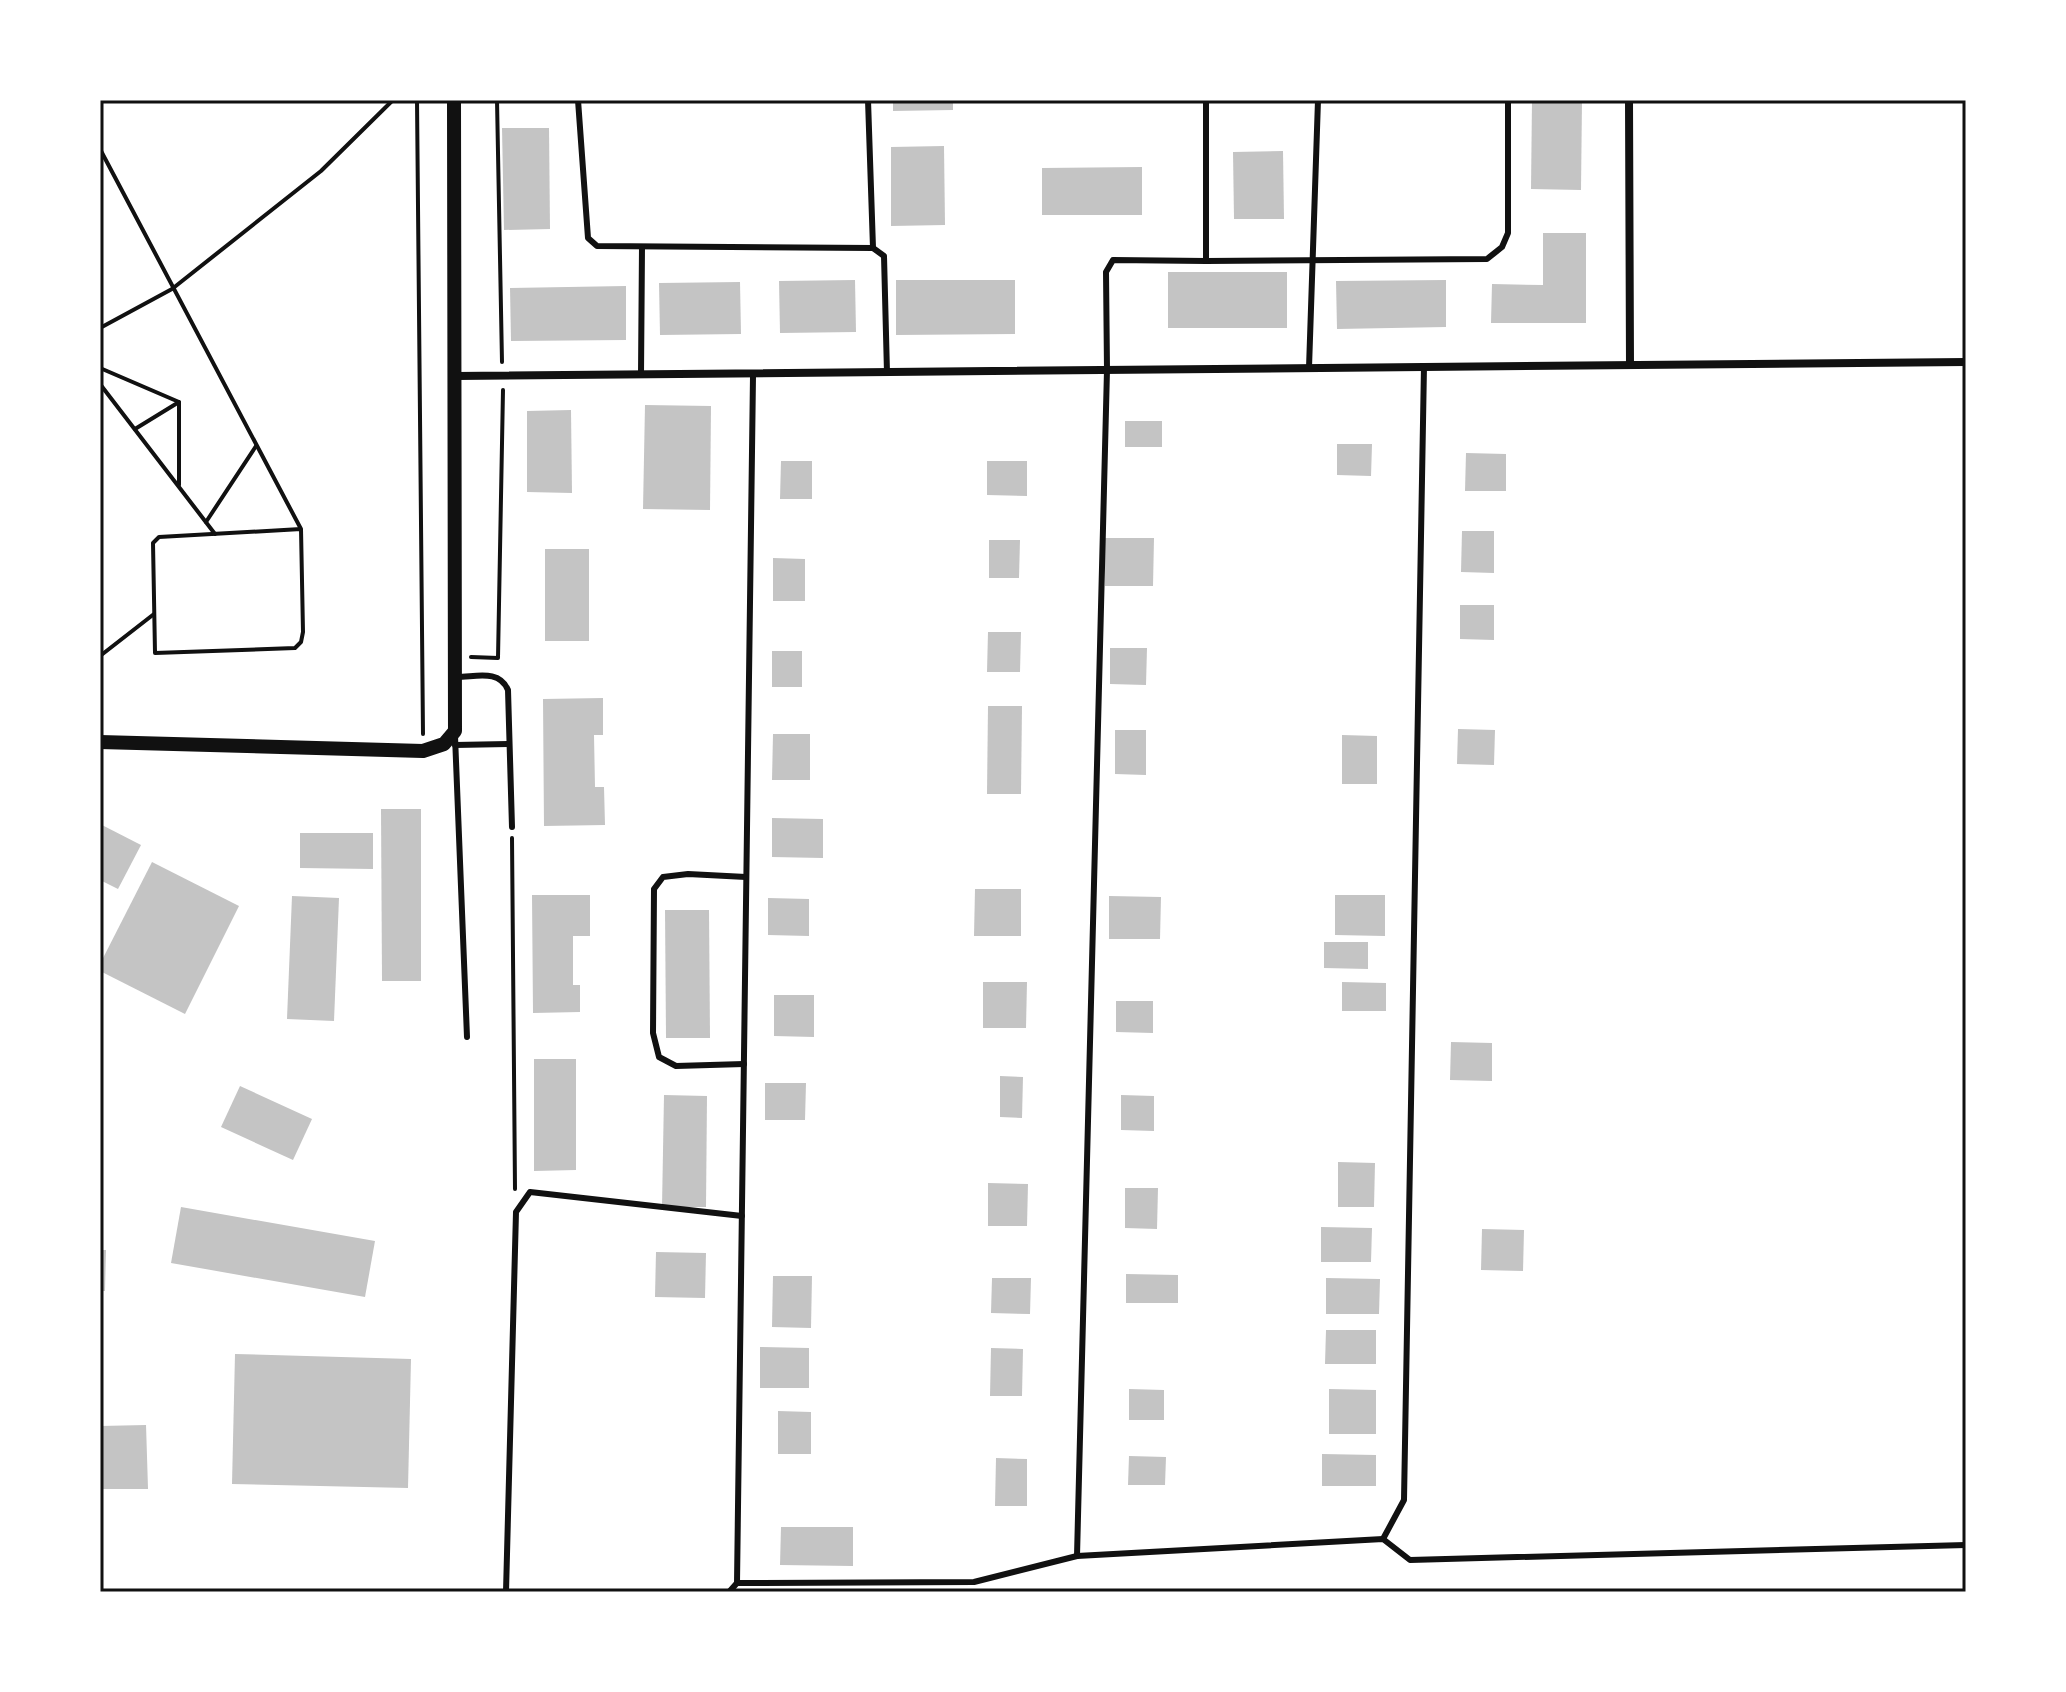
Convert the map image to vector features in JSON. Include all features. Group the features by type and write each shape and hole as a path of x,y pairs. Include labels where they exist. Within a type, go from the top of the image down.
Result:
{"street":[{"path":"100,742 423,751 455,738 454,100"},
{"path":"1629,100 1630,364"},
{"path":"456,376 753,376 1966,362"}],"lane":[{"path":"578,100 588,238 597,246 873,248 884,256 887,373"},
{"path":"868,100 873,248"},
{"path":"1206,100 1206,261"},
{"path":"1309,368 1318,100"},
{"path":"1077,1556 1109,262 1487,259 1496,254 1508,233 1508,100"},
{"path":"641,375 642,247"},
{"path":"1383,1539 1404,1500 1424,366"},
{"path":"729,1592 737,1583 753,376"},
{"path":"457,677 497,676 504,681 508,690 512,827"},
{"path":"467,1037 455,738 508,744"},
{"path":"744,1064 676,1066 659,1057 653,1033 654,889 663,877 688,874 746,877"},
{"path":"506,1592 516,1212 530,1192 742,1216"},
{"path":"737,1583 974,1582 1077,1556 1383,1539 1410,1560 1966,1545"}],"path":[{"path":"100,328 172,289 321,171 393,100"},
{"path":"417,100 423,751"},
{"path":"457,657 498,658 503,376 497,100"},
{"path":"100,149 301,529 303,632 301,642 295,648 155,653 153,543 159,537 301,529"},
{"path":"100,368 179,402"},
{"path":"100,384 215,534"},
{"path":"135,429 179,402"},
{"path":"179,402 179,488"},
{"path":"206,522 256,446"},
{"path":"100,656 154,614"},
{"path":"512,827 512,1134 516,1212"}],"building":[{"path":"893,100 953,100 953,110 893,111"},
{"path":"1532,100 1582,100 1581,190 1531,189"},
{"path":"502,128 549,128 550,229 504,230"},
{"path":"944,146 945,225 891,226 891,147"},
{"path":"1283,151 1284,219 1234,219 1233,152"},
{"path":"1142,167 1142,215 1042,215 1042,168"},
{"path":"1543,233 1586,233 1586,323 1491,323 1492,284 1543,285"},
{"path":"1168,272 1287,272 1287,328 1168,328"},
{"path":"855,280 856,332 780,333 779,281"},
{"path":"896,280 1015,280 1015,334 896,335"},
{"path":"1446,280 1446,327 1337,329 1336,281"},
{"path":"740,282 741,334 660,335 659,283"},
{"path":"626,286 626,340 511,341 510,288"},
{"path":"645,405 711,406 710,510 643,509"},
{"path":"571,410 572,493 527,492 527,411"},
{"path":"1125,421 1162,421 1162,447 1125,447"},
{"path":"1337,444 1372,444 1371,476 1337,475"},
{"path":"1466,453 1506,454 1506,491 1465,491"},
{"path":"781,461 812,461 812,499 780,499"},
{"path":"987,461 1027,461 1027,496 987,495"},
{"path":"1462,531 1494,531 1494,573 1461,572"},
{"path":"1105,538 1154,538 1153,586 1105,586"},
{"path":"989,540 1020,540 1019,578 989,578"},
{"path":"545,549 589,549 589,641 545,641"},
{"path":"773,558 805,559 805,601 773,601"},
{"path":"1460,605 1494,605 1494,640 1460,639"},
{"path":"988,632 1021,632 1020,672 987,672"},
{"path":"1110,648 1147,648 1146,685 1110,684"},
{"path":"772,651 802,651 802,687 772,687"},
{"path":"603,698 603,735 594,735 595,787 604,787 605,825 544,826 543,699"},
{"path":"988,706 1022,706 1021,794 987,794"},
{"path":"1458,729 1495,730 1494,765 1457,764"},
{"path":"1115,730 1146,730 1146,775 1115,774"},
{"path":"773,734 810,734 810,780 772,780"},
{"path":"1342,735 1377,736 1377,784 1342,784"},
{"path":"381,809 421,809 421,981 382,981"},
{"path":"772,818 823,819 823,858 772,857"},
{"path":"100,824 141,845 118,889 100,880"},
{"path":"300,833 373,833 373,869 300,868"},
{"path":"152,862 239,906 185,1014 100,971 100,964"},
{"path":"975,889 1021,889 1021,936 974,936"},
{"path":"532,895 590,895 590,936 573,936 573,985 580,985 580,1012 533,1013"},
{"path":"1335,895 1385,895 1385,936 1335,935"},
{"path":"292,896 339,898 334,1021 287,1019"},
{"path":"1109,896 1161,897 1160,939 1109,939"},
{"path":"768,898 809,899 809,936 768,935"},
{"path":"665,910 709,910 710,1038 666,1038"},
{"path":"1324,942 1368,942 1368,969 1324,968"},
{"path":"983,982 1027,982 1026,1028 983,1028"},
{"path":"1342,982 1386,983 1386,1011 1342,1011"},
{"path":"774,995 814,995 814,1037 774,1036"},
{"path":"1116,1001 1153,1001 1153,1033 1116,1032"},
{"path":"1451,1042 1492,1043 1492,1081 1450,1080"},
{"path":"534,1059 576,1059 576,1170 534,1171"},
{"path":"1000,1076 1023,1077 1022,1118 1000,1117"},
{"path":"765,1083 806,1083 805,1120 765,1120"},
{"path":"240,1086 312,1119 293,1160 221,1127"},
{"path":"664,1095 707,1096 706,1207 662,1207"},
{"path":"1121,1095 1154,1096 1154,1131 1121,1130"},
{"path":"1338,1162 1375,1163 1374,1207 1338,1207"},
{"path":"988,1183 1028,1184 1027,1226 988,1226"},
{"path":"1125,1188 1158,1188 1157,1229 1125,1228"},
{"path":"181,1207 375,1241 365,1297 171,1263"},
{"path":"1321,1227 1372,1228 1371,1262 1321,1262"},
{"path":"1482,1229 1524,1230 1523,1271 1481,1270"},
{"path":"100,1250 106,1250 105,1291 100,1291"},
{"path":"656,1252 706,1253 705,1298 655,1297"},
{"path":"1126,1274 1178,1275 1178,1303 1126,1303"},
{"path":"773,1276 812,1276 811,1328 772,1327"},
{"path":"992,1278 1031,1278 1030,1314 991,1313"},
{"path":"1326,1278 1380,1279 1379,1314 1326,1314"},
{"path":"1326,1330 1376,1330 1376,1364 1325,1364"},
{"path":"760,1347 809,1348 809,1388 760,1388"},
{"path":"991,1348 1023,1349 1022,1396 990,1396"},
{"path":"235,1354 411,1359 408,1488 232,1484"},
{"path":"1129,1389 1164,1390 1164,1420 1129,1420"},
{"path":"1329,1389 1376,1390 1376,1434 1329,1434"},
{"path":"778,1411 811,1412 811,1454 778,1454"},
{"path":"146,1425 148,1489 100,1489 100,1426"},
{"path":"1322,1454 1376,1455 1376,1486 1322,1486"},
{"path":"1129,1456 1166,1457 1165,1485 1128,1485"},
{"path":"996,1458 1027,1459 1027,1506 995,1506"},
{"path":"781,1527 853,1527 853,1566 780,1565"}]}
